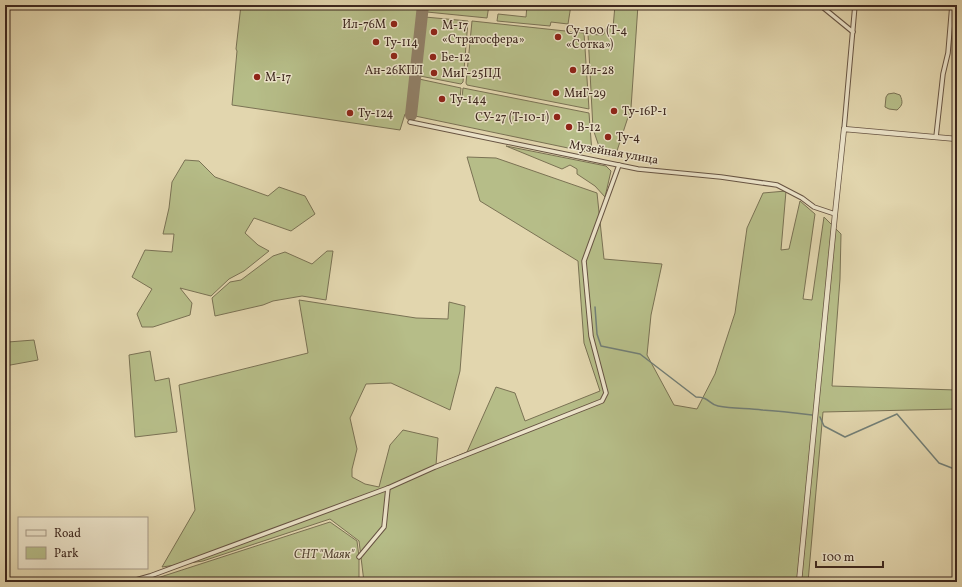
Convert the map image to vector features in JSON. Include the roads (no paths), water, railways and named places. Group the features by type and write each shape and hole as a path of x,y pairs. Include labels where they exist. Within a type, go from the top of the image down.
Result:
{"street":[{"path":"820,5 852,32"},
{"path":"799,582 855,5"},
{"path":"936,137 943,74 948,53 952,5"},
{"name":"Музейная улица","path":"410,122 638,169 721,177 777,185 814,206 835,214"},
{"path":"844,129 957,139"},
{"path":"129,582 150,576 388,488 435,467 602,401 606,393 591,336 584,261 619,165"},
{"path":"359,557 384,527 388,488"}],"waterway":[{"path":"595,307 597,334 601,346 640,354 696,397 704,398 712,404 724,407 812,415"},
{"path":"820,417 824,426 845,437 897,414 939,463 957,470"}],"place":[{"name":"Ил-76М","path":"394,24"},
{"name":"М-17 «Стратосфера»","path":"434,32"},
{"name":"Су-100 (Т-4 «Сотка»)","path":"558,37"},
{"name":"Ту-114","path":"376,42"},
{"name":"Ан-26КПЛ","path":"394,56"},
{"name":"Бе-12","path":"433,57"},
{"name":"Ил-28","path":"573,70"},
{"name":"МиГ-25ПД","path":"434,73"},
{"name":"М-17","path":"257,77"},
{"name":"МиГ-29","path":"556,93"},
{"name":"Ту-144","path":"442,99"},
{"name":"Ту-16Р-1","path":"614,111"},
{"name":"Ту-124","path":"350,113"},
{"name":"СУ-27 (Т-10-1)","path":"557,117"},
{"name":"В-12","path":"569,127"},
{"name":"Ту-4","path":"608,137"}],"park label":[{"name":"СНТ \"Маяк\"","path":"324,554"}]}
